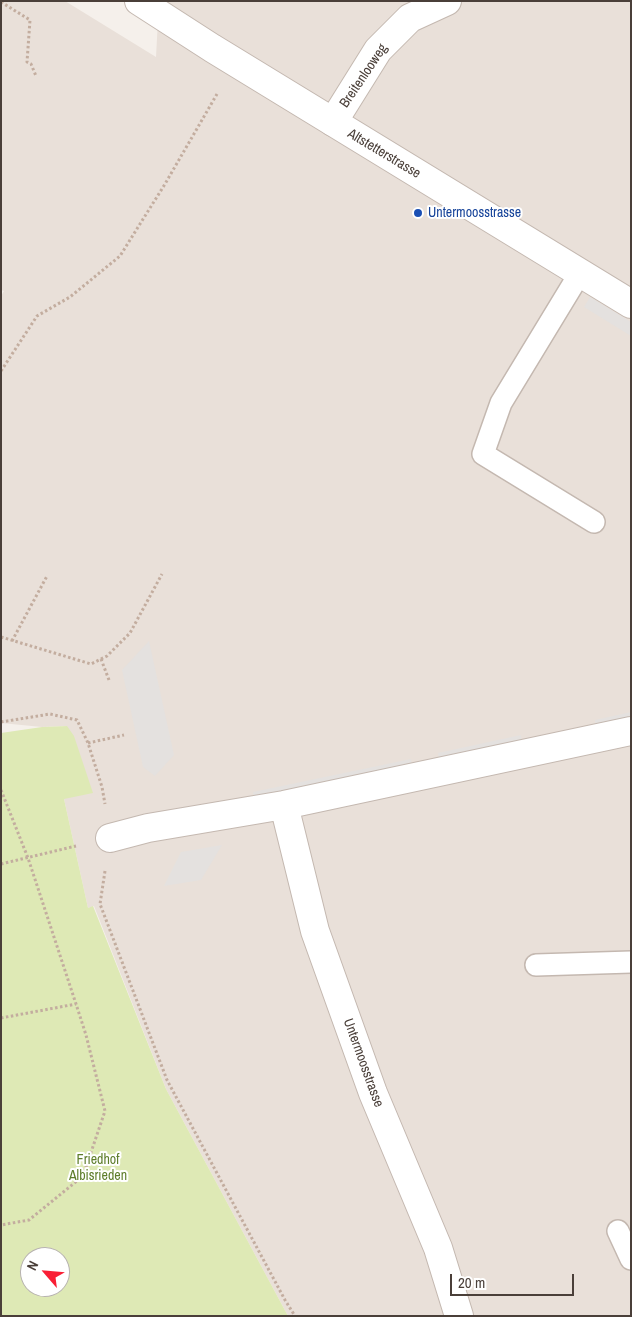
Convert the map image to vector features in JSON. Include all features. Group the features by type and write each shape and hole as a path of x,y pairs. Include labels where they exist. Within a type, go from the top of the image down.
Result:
{"street":[{"name":"Altstetterstrasse","path":"139,1 631,304"},
{"name":"Breitenlooweg","path":"333,122 378,50 410,18 447,1"},
{"path":"110,838 148,828 284,805 631,731"},
{"name":"Untermoosstrasse","path":"284,805 315,931 373,1093 438,1248 459,1316"}],"lane":[{"path":"580,273 501,403 483,454 594,522"},
{"path":"536,965 631,962"},
{"path":"618,1231 631,1259"}],"path":[{"path":"1,2 30,20 28,62 36,76"},
{"path":"1,371 37,316 70,297 120,256 165,184 218,91"},
{"path":"1,637 91,664 107,656 130,633 162,574"},
{"path":"12,641 48,576"},
{"path":"101,659 108,680"},
{"path":"1,722 50,714 77,720 88,743 102,787"},
{"path":"88,743 124,735"},
{"path":"1,790 28,858 76,1004 105,1110 83,1176 29,1220 1,1225"},
{"path":"1,864 72,847"},
{"path":"100,904 167,1080 295,1316"},
{"path":"1,1018 76,1004"}],"shaded area":[{"path":"1,1 65,1 156,57 159,1 631,1 631,1316 288,1316 166,1089 94,906 88,908 64,799 66,726 42,727 1,723 1,296 4,291 1,290"},
{"path":"590,297 631,322 631,336 584,307"},
{"path":"149,641 174,755 155,776 143,767 122,670"},
{"path":"631,712 631,723 596,730 595,720"},
{"path":"521,735 523,746 441,765 438,753"},
{"path":"411,759 413,770 255,803 253,792"},
{"path":"222,845 201,880 164,886 181,852"}],"green space":[{"name":"Friedhof Albisrieden","path":"67,726 74,736 93,793 64,799 88,908 93,906 166,1089 288,1316 1,1316 1,733 42,727"}],"place":[{"name":"Untermoosstrasse","path":"418,213"}]}
